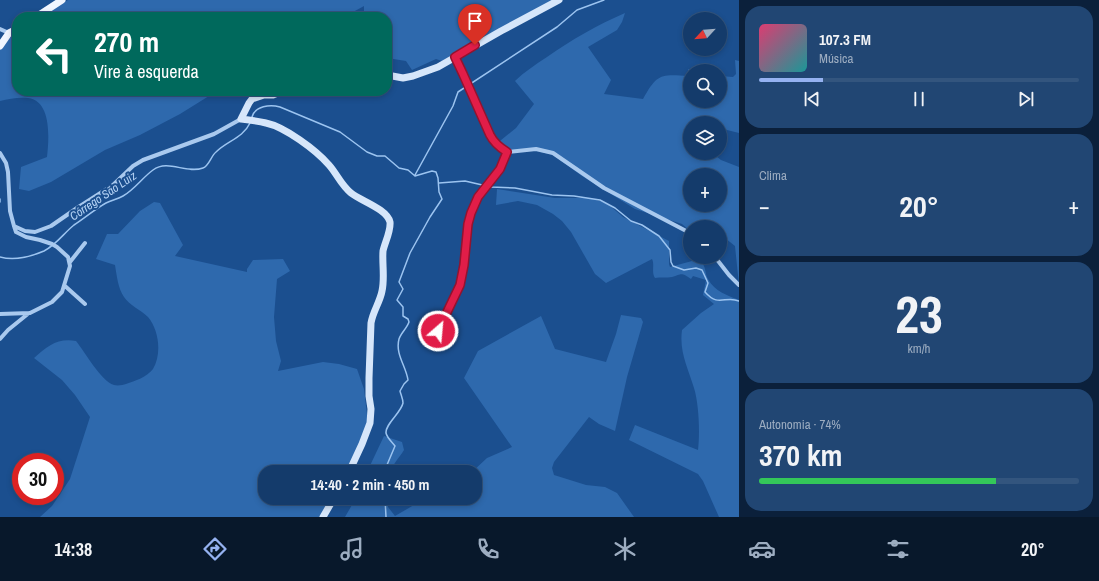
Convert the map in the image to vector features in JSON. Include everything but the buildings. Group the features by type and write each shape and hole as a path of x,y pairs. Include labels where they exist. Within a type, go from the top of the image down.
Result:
{"main road":[{"path":"44,12 62,0"},
{"path":"0,46 9,33 12,32"}],"street":[{"path":"392,76 403,78 438,67 501,30 560,0"},
{"path":"0,29 9,33"},
{"path":"455,57 490,135 498,146 507,152 536,149 553,153 604,188 683,229"},
{"path":"14,226 25,231 35,232 51,226 113,185 138,163 214,134 241,119 252,99 255,97 264,96"},
{"path":"241,119 266,123 280,128 309,147 328,164 352,194 382,211 390,221 390,227 383,252 382,288 372,315 371,323 369,378 371,409 370,423 352,465"},
{"path":"438,331 460,285 464,265 468,224 471,213 478,197 500,169 507,152"},
{"path":"0,153 6,163 8,172 10,210 14,226 20,235 52,244 63,252 68,257 70,262 65,286 58,297 30,313 8,330 0,340"},
{"path":"70,262 85,243"},
{"path":"720,264 729,275 739,284"},
{"path":"65,286 85,304"},
{"path":"0,314 30,313"},
{"path":"322,517 330,505"}],"shaded area":[{"path":"68,0 559,0 442,61 436,59 412,70 406,61 392,59 392,12 364,12 364,6 353,12 49,12"},
{"path":"625,13 617,30 588,47 611,80 604,94 643,99 652,85 660,77 671,75 683,76 683,108 727,108 727,77 733,77 736,74 735,60 739,61 739,133 727,130 727,116 683,116 683,160 721,160 739,167 739,285 735,246 727,240 727,220 683,220 683,225 635,209 582,176 553,155 532,150 508,151 495,145 516,128 534,104 515,81 565,45 594,28"},
{"path":"12,36 12,96 209,96 180,114 140,135 105,150 51,182 29,191 19,189 21,167 47,157 48,131 45,113 36,101 28,98 21,98 0,101 0,50"},
{"path":"497,189 555,198 589,198 600,201 609,205 623,217 669,241 670,267 683,263 703,264 707,277 714,287 739,300 739,517 719,517 703,481 698,474 629,440 635,425 698,450 699,427 697,402 683,353 681,338 682,330 701,313 714,304 703,295 706,280 693,276 691,279 682,274 670,277 655,278 652,259 606,283 595,274 571,232 562,221 553,214 537,205 518,201 496,205"},
{"path":"154,202 160,203 183,245 175,256 247,272 247,269 253,260 283,259 290,271 277,279 274,317 276,341 281,361 278,371 323,362 339,364 357,369 364,389 368,423 350,465 258,465 258,505 331,505 325,517 40,517 53,505 64,505 64,488 70,479 90,417 75,395 62,380 34,358 53,344 69,340 76,341 104,378 114,385 123,385 137,380 148,374 156,363 158,356 158,342 152,322 142,312 129,303 122,294 115,265 96,259 107,234 118,234 140,211"},
{"path":"621,315 641,318 643,322 627,377 615,431 599,424 589,417 554,462 552,468 554,475 586,485 605,487 617,493 634,517 345,517 352,505 388,505 395,516 414,505 482,505 482,465 480,465 487,458 512,447 464,378 478,351 541,316 555,349 606,362"},
{"path":"384,436 402,442 404,450 394,465 370,465"}],"waterway":[{"path":"415,175 453,106 458,92 557,27 577,10 604,0"},
{"name":"Córrego São Luiz","path":"252,117 256,110 260,108 268,106 280,107 340,132 367,152 377,156 385,156 399,168 408,170 415,176"},
{"name":"Córrego São Luiz","path":"0,257 11,259 22,258 44,251 52,246 74,225 102,205 127,193 149,173 159,167 171,166 190,169 205,167 220,148 239,136 250,123"},
{"name":"Córrego São Luiz","path":"387,465 395,446 388,437 386,430 390,422 402,407 403,402 400,391 408,380 398,350 399,339 409,322 408,319 403,316 403,307 397,300 403,289 399,282 410,253 442,199 439,192 436,172 432,171 415,176"},
{"path":"439,183 465,181 491,187 515,188 552,195 574,196 600,200 615,208 631,221 642,225 659,236 670,250 671,262 673,266 684,270 696,268 702,270 708,283 705,292 710,297 718,300 730,299 739,301"},
{"name":"Córrego São Luiz","path":"385,505 386,517"}],"route":[{"path":"438,331 460,285 464,265 468,224 471,213 478,197 500,169 507,152 498,146 490,135 455,57 475,45"}]}
